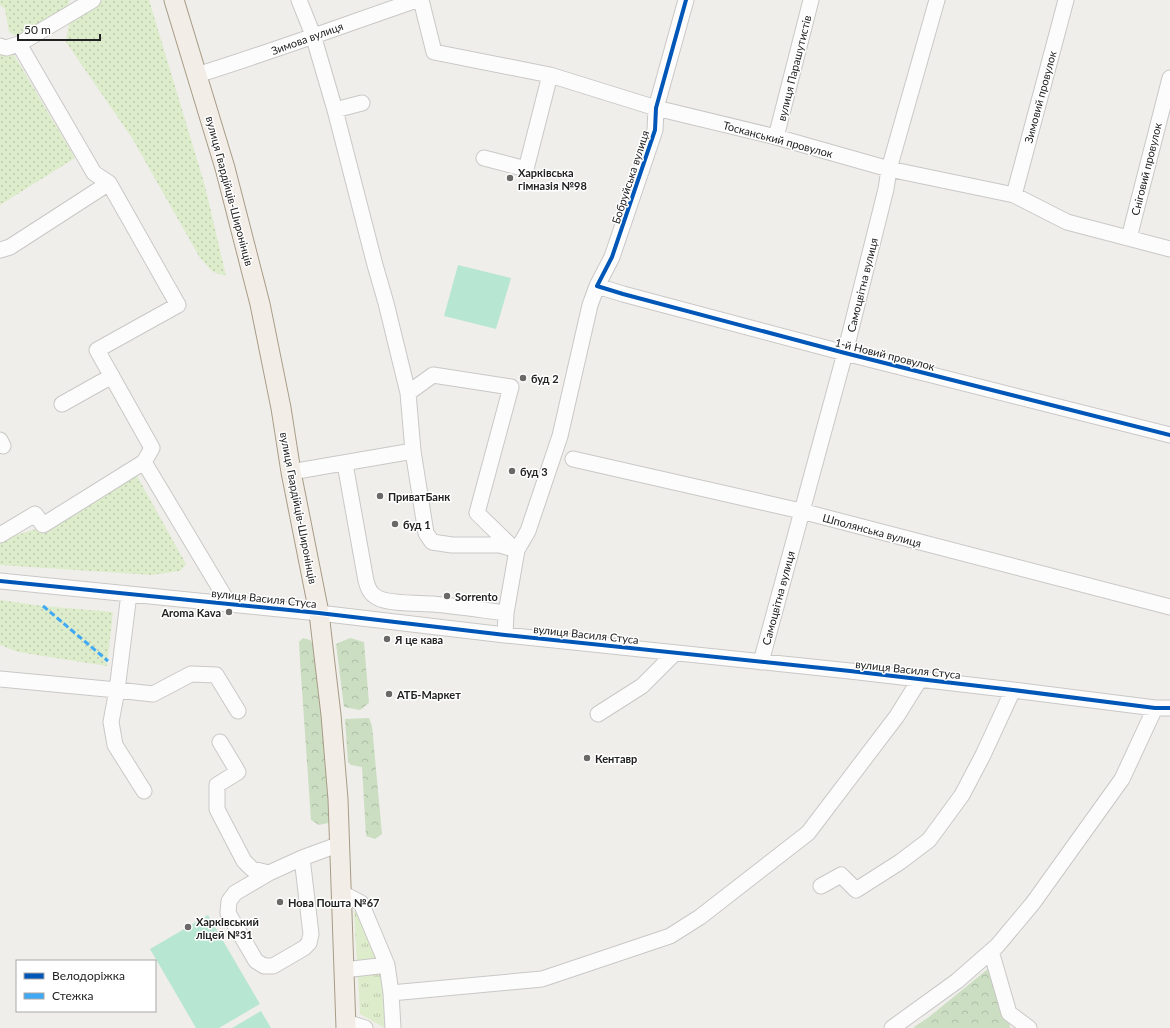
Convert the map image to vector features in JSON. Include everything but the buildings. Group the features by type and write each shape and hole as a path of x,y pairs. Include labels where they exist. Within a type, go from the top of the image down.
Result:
{"main road":[{"name":"вулиця Гвардійців-Широнінців","path":"174,0 225,168 260,304 319,613 338,799 346,1025"}],"street":[{"path":"0,46 6,48 19,44 93,0"},
{"path":"299,0 313,35 335,110 408,393 412,451 426,533 432,542 452,545 500,545 515,550"},
{"name":"Зимова вулиця","path":"197,75 417,0"},
{"name":"Тосканський провулок","path":"421,0 434,52 550,75 656,108 776,137 889,170 1014,195 1067,222 1170,249"},
{"name":"Бобруйська вулиця","path":"505,635 506,613 515,550 528,530 560,436 590,305 597,286 612,257 655,130 656,108 686,0"},
{"name":"вулиця Парашутистів","path":"776,137 811,0"},
{"name":"Самоцвітна вулиця","path":"761,662 845,353 886,189 889,170 937,0"},
{"name":"Зимовий провулок","path":"1014,195 1066,0"},
{"path":"0,535 35,514 43,524 144,462 152,448 97,350 178,305 109,183 94,173 19,44"},
{"path":"484,158 526,169 550,75"},
{"name":"Сніговий провулок","path":"1129,238 1170,78"},
{"path":"335,110 362,103"},
{"path":"0,250 10,247 109,183"},
{"name":"1-й Новий провулок","path":"597,286 845,353 1170,435"},
{"path":"408,393 433,375 511,387 477,513 515,550"},
{"path":"62,404 112,376"},
{"path":"291,472 345,464 412,451"},
{"name":"Шполянська вулиця","path":"573,459 801,511 1170,607"},
{"path":"144,462 229,604"},
{"path":"345,464 369,591 379,598 396,601 506,613"},
{"name":"вулиця Василя Стуса","path":"0,581 319,613 505,635 920,679 1155,708 1170,708"},
{"path":"129,594 117,690 111,722 115,745 144,790"},
{"path":"394,622 396,601"},
{"path":"598,714 642,686 675,652"},
{"path":"0,679 154,694 191,674 216,675 238,711"},
{"path":"391,993 542,979 670,936 700,917 808,833 897,716 920,679"},
{"path":"821,886 841,875 856,890 900,862 929,840 962,795 983,755 1013,690"},
{"path":"892,1028 957,981 997,946 1033,903 1122,779 1155,708"},
{"path":"220,742 238,772 216,785 217,809 235,834 244,861 252,869 269,873"},
{"path":"302,858 311,934 309,943 304,948 273,966 264,966 256,961 228,913 229,901 235,893 269,873 302,858 340,844"},
{"path":"342,893 361,903 387,965 391,993 393,1028"},
{"path":"991,951 1009,1013 1020,1025"},
{"path":"344,970 387,965"},
{"path":"346,1025 365,1028"}],"green space":[{"path":"0,0 70,0 67,7 18,37 9,32 5,9 0,5"},
{"path":"103,0 149,0 205,186 226,276 213,272 200,258 132,138 66,42 69,23"},
{"path":"0,54 14,55 75,158 0,205"},
{"path":"458,265 511,278 496,329 444,316"},
{"path":"137,476 186,564 180,571 152,575 0,565 0,542 13,536 53,524"},
{"path":"0,600 43,606 113,612 107,666 18,652 0,645"},
{"path":"303,638 310,640 316,648 332,817 328,823 319,825 311,820 299,642"},
{"path":"350,638 364,642 369,703 360,710 344,707 336,644"},
{"path":"369,718 372,726 382,834 375,839 366,836 362,767 351,765 348,762 345,719"},
{"path":"354,911 361,913 378,959 357,963"},
{"path":"208,915 260,1004 219,1028 196,1028 150,949"},
{"path":"989,968 1009,1019 1010,1028 914,1027 929,1017"},
{"path":"379,970 386,980 389,1023 385,1028 360,1014 358,977 363,972"},
{"path":"261,1011 271,1028 232,1028"}],"marked path":[{"path":"43,606 108,661"}],"cycle path":[{"path":"686,0 656,108 655,130 612,257 597,286 845,353 1170,435"},
{"path":"0,581 319,613 505,635 850,671 1155,708 1170,708"}],"place":[{"name":"Харківська гімназія №98","path":"510,178"},
{"name":"буд 2","path":"523,378"},
{"name":"буд 3","path":"512,471"},
{"name":"ПриватБанк","path":"380,496"},
{"name":"буд 1","path":"395,524"},
{"name":"Sorrento","path":"447,596"},
{"name":"Aroma Kava","path":"229,612"},
{"name":"Я це кава","path":"387,639"},
{"name":"АТБ-Маркет","path":"389,694"},
{"name":"Кентавр","path":"587,758"},
{"name":"Нова Пошта №67","path":"280,902"},
{"name":"Харківський ліцей №31","path":"188,927"}]}
